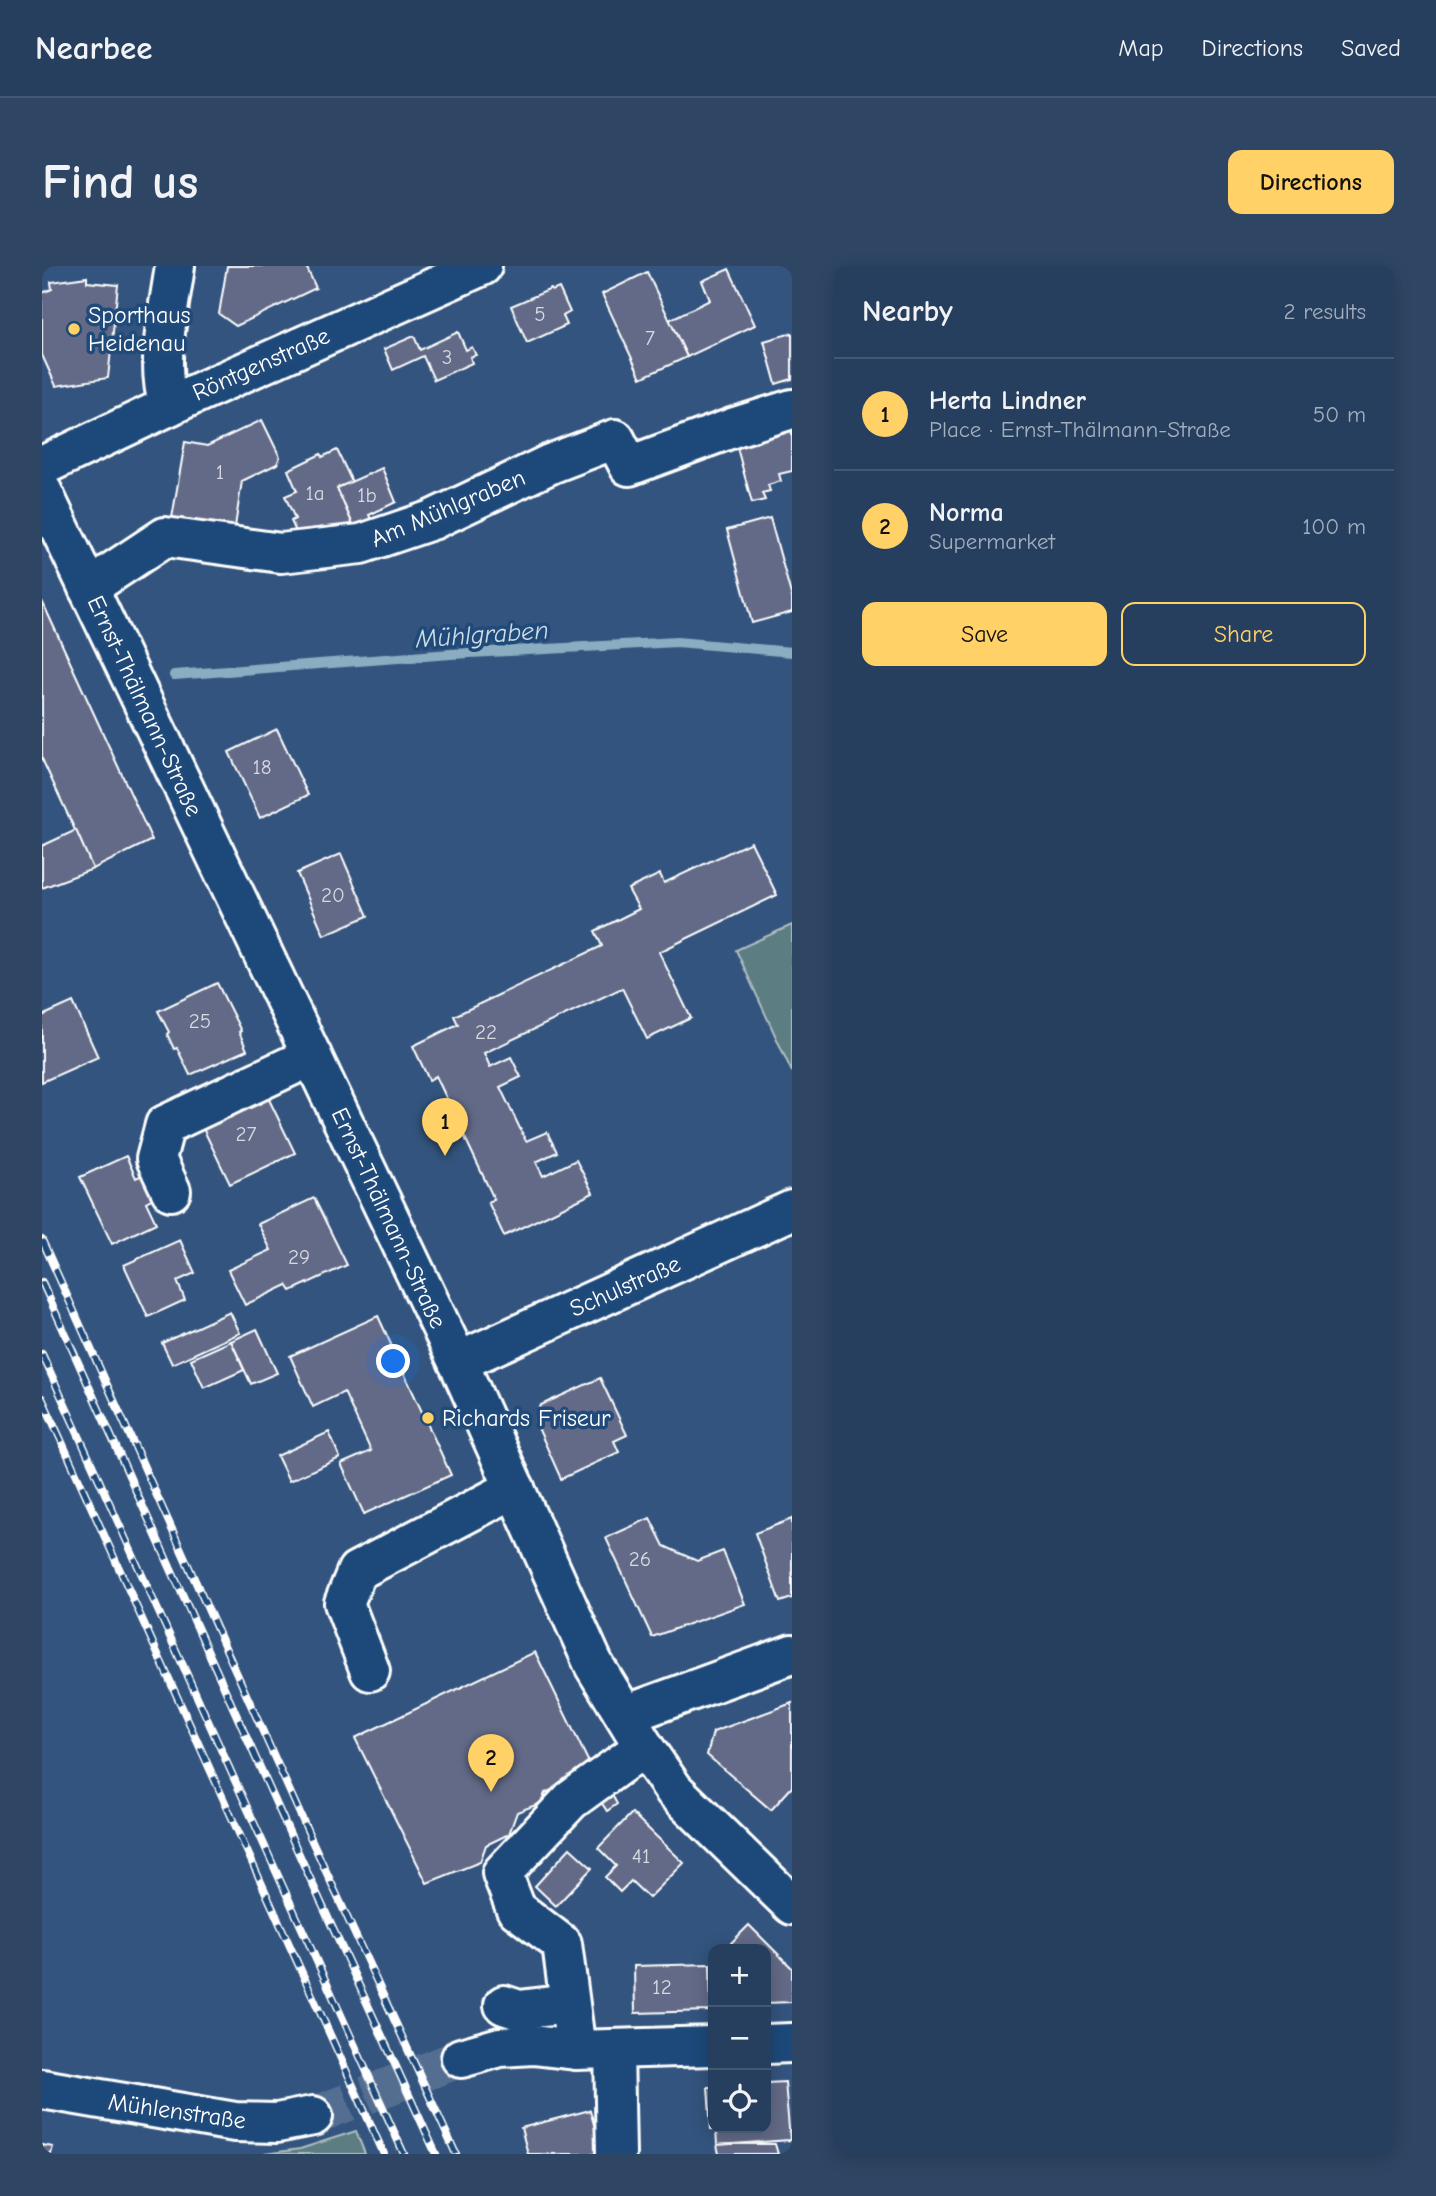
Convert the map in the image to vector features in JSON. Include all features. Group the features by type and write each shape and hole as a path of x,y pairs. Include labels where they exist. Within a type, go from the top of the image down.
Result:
{"street":[{"path":"169,406 163,388 162,366 175,266"},
{"name":"Röntgenstraße","path":"42,466 482,266"},
{"name":"Am Mühlgraben","path":"88,588 165,537 281,554 362,544 432,520 550,464 615,439 629,466 734,427 792,409"},
{"name":"Ernst-Thälmann-Straße","path":"42,491 458,1362 594,1665 674,1790 792,1905"},
{"path":"171,1191 156,1159 165,1125 312,1056"},
{"name":"Schulstraße","path":"458,1362 792,1210"},
{"path":"370,1671 344,1603 357,1572 515,1488"},
{"path":"576,2050 562,1944 516,1909 502,1873 635,1731 792,1654"},
{"path":"504,2005 519,2010 569,2004"},
{"path":"771,2044 792,2043"},
{"path":"461,2058 500,2047 533,2045 576,2050 708,2046"},
{"path":"614,2049 616,2154"},
{"name":"Mühlenstraße","path":"42,2089 235,2122 277,2123 313,2116"}],"green space":[{"path":"792,925 792,1072 736,950"},
{"path":"356,2131 365,2154 264,2154 300,2149"}],"building":[{"path":"227,266 306,266 316,288 236,326 219,314"},
{"path":"729,269 755,325 687,357 669,320 710,300 702,281"},
{"path":"647,272 687,357 641,378 602,294"},
{"path":"87,277 87,282 118,285 108,378 56,386 42,355 42,293 52,289 51,282"},
{"path":"559,288 570,312 563,316 567,325 527,343 511,306"},
{"path":"458,332 466,350 472,347 476,355 470,357 472,363 434,380 423,356 393,370 384,349 414,336 420,350"},
{"path":"792,333 792,379 776,384 764,341"},
{"path":"262,420 280,457 277,464 242,481 234,533 171,524 185,442 207,446"},
{"path":"792,428 792,471 779,474 781,481 768,485 770,491 762,493 765,500 752,503 736,444"},
{"path":"337,450 352,482 337,488 355,529 297,534 291,521 295,519 285,496 297,491 288,470 321,454 322,457"},
{"path":"382,468 396,502 369,515 375,528 355,529 337,488"},
{"path":"770,518 792,598 792,612 752,623 727,530"},
{"path":"42,601 152,840 93,869 42,759"},
{"path":"277,729 308,795 260,818 229,752"},
{"path":"76,830 93,869 42,888 42,846"},
{"path":"751,842 777,895 659,952 691,1018 647,1039 622,988 484,1053 490,1067 511,1057 521,1077 500,1087 526,1141 547,1132 557,1152 536,1162 543,1176 576,1160 593,1193 504,1236 488,1202 494,1199 436,1076 429,1080 413,1046 458,1024 454,1016 602,946 595,931 639,909 628,889 660,874 664,883"},
{"path":"341,854 368,916 324,935 297,873"},
{"path":"217,983 241,1031 239,1032 247,1050 190,1075 177,1048 174,1049 158,1011"},
{"path":"73,1002 98,1057 42,1082 42,1016"},
{"path":"262,1085 295,1153 230,1184 197,1116"},
{"path":"126,1156 136,1178 144,1174 155,1197 146,1202 156,1223 112,1244 80,1177"},
{"path":"314,1198 347,1265 291,1291 287,1285 245,1305 228,1270 271,1250 258,1224"},
{"path":"180,1240 195,1273 177,1281 185,1300 148,1317 124,1265"},
{"path":"230,1312 240,1333 172,1364 162,1343"},
{"path":"378,1316 451,1475 364,1514 341,1464 371,1451 344,1392 313,1407 290,1356"},
{"path":"257,1329 277,1373 251,1384 231,1341"},
{"path":"231,1341 244,1370 204,1388 191,1359"},
{"path":"600,1378 627,1435 614,1441 619,1452 561,1479 535,1421 541,1405"},
{"path":"329,1432 340,1458 289,1481 277,1456"},
{"path":"650,1518 664,1546 697,1561 723,1551 745,1604 652,1637 606,1538"},
{"path":"792,1519 792,1598 780,1602 755,1533"},
{"path":"535,1652 593,1771 545,1793 541,1803 517,1812 509,1834 486,1845 480,1862 427,1883 355,1738"},
{"path":"792,1703 792,1787 771,1810 707,1755 713,1732"},
{"path":"612,1795 617,1804 607,1811 601,1802"},
{"path":"632,1813 684,1863 649,1898 631,1881 620,1892 605,1877 616,1866 598,1848"},
{"path":"570,1848 592,1868 556,1906 535,1886"},
{"path":"749,1925 768,1944 730,1944"},
{"path":"771,1947 792,1968 792,2002 771,2003"},
{"path":"708,1964 708,2011 635,2013 634,1966"},
{"path":"785,2082 790,2140 717,2145 716,2133 771,2133 771,2083"},
{"path":"590,2110 602,2154 528,2154 521,2128"},
{"path":"775,2144 778,2154 719,2154 717,2145"},
{"path":"42,2145 53,2147 51,2154 42,2154"}],"waterway":[{"name":"Mühlgraben","path":"174,675 451,654 677,642 792,652"}],"tunnel":[{"path":"313,2116 461,2058"}],"railway":[{"path":"42,1240 456,2154"},
{"path":"42,1282 436,2154"},
{"path":"42,1354 404,2154"},
{"path":"42,1398 384,2154"}],"place":[{"name":"Sporthaus Heidenau","path":"74,329"},
{"name":"Herta Lindner","path":"445,1156"},
{"name":"Richards Friseur","path":"428,1418"},
{"name":"Norma","path":"491,1792"}]}
